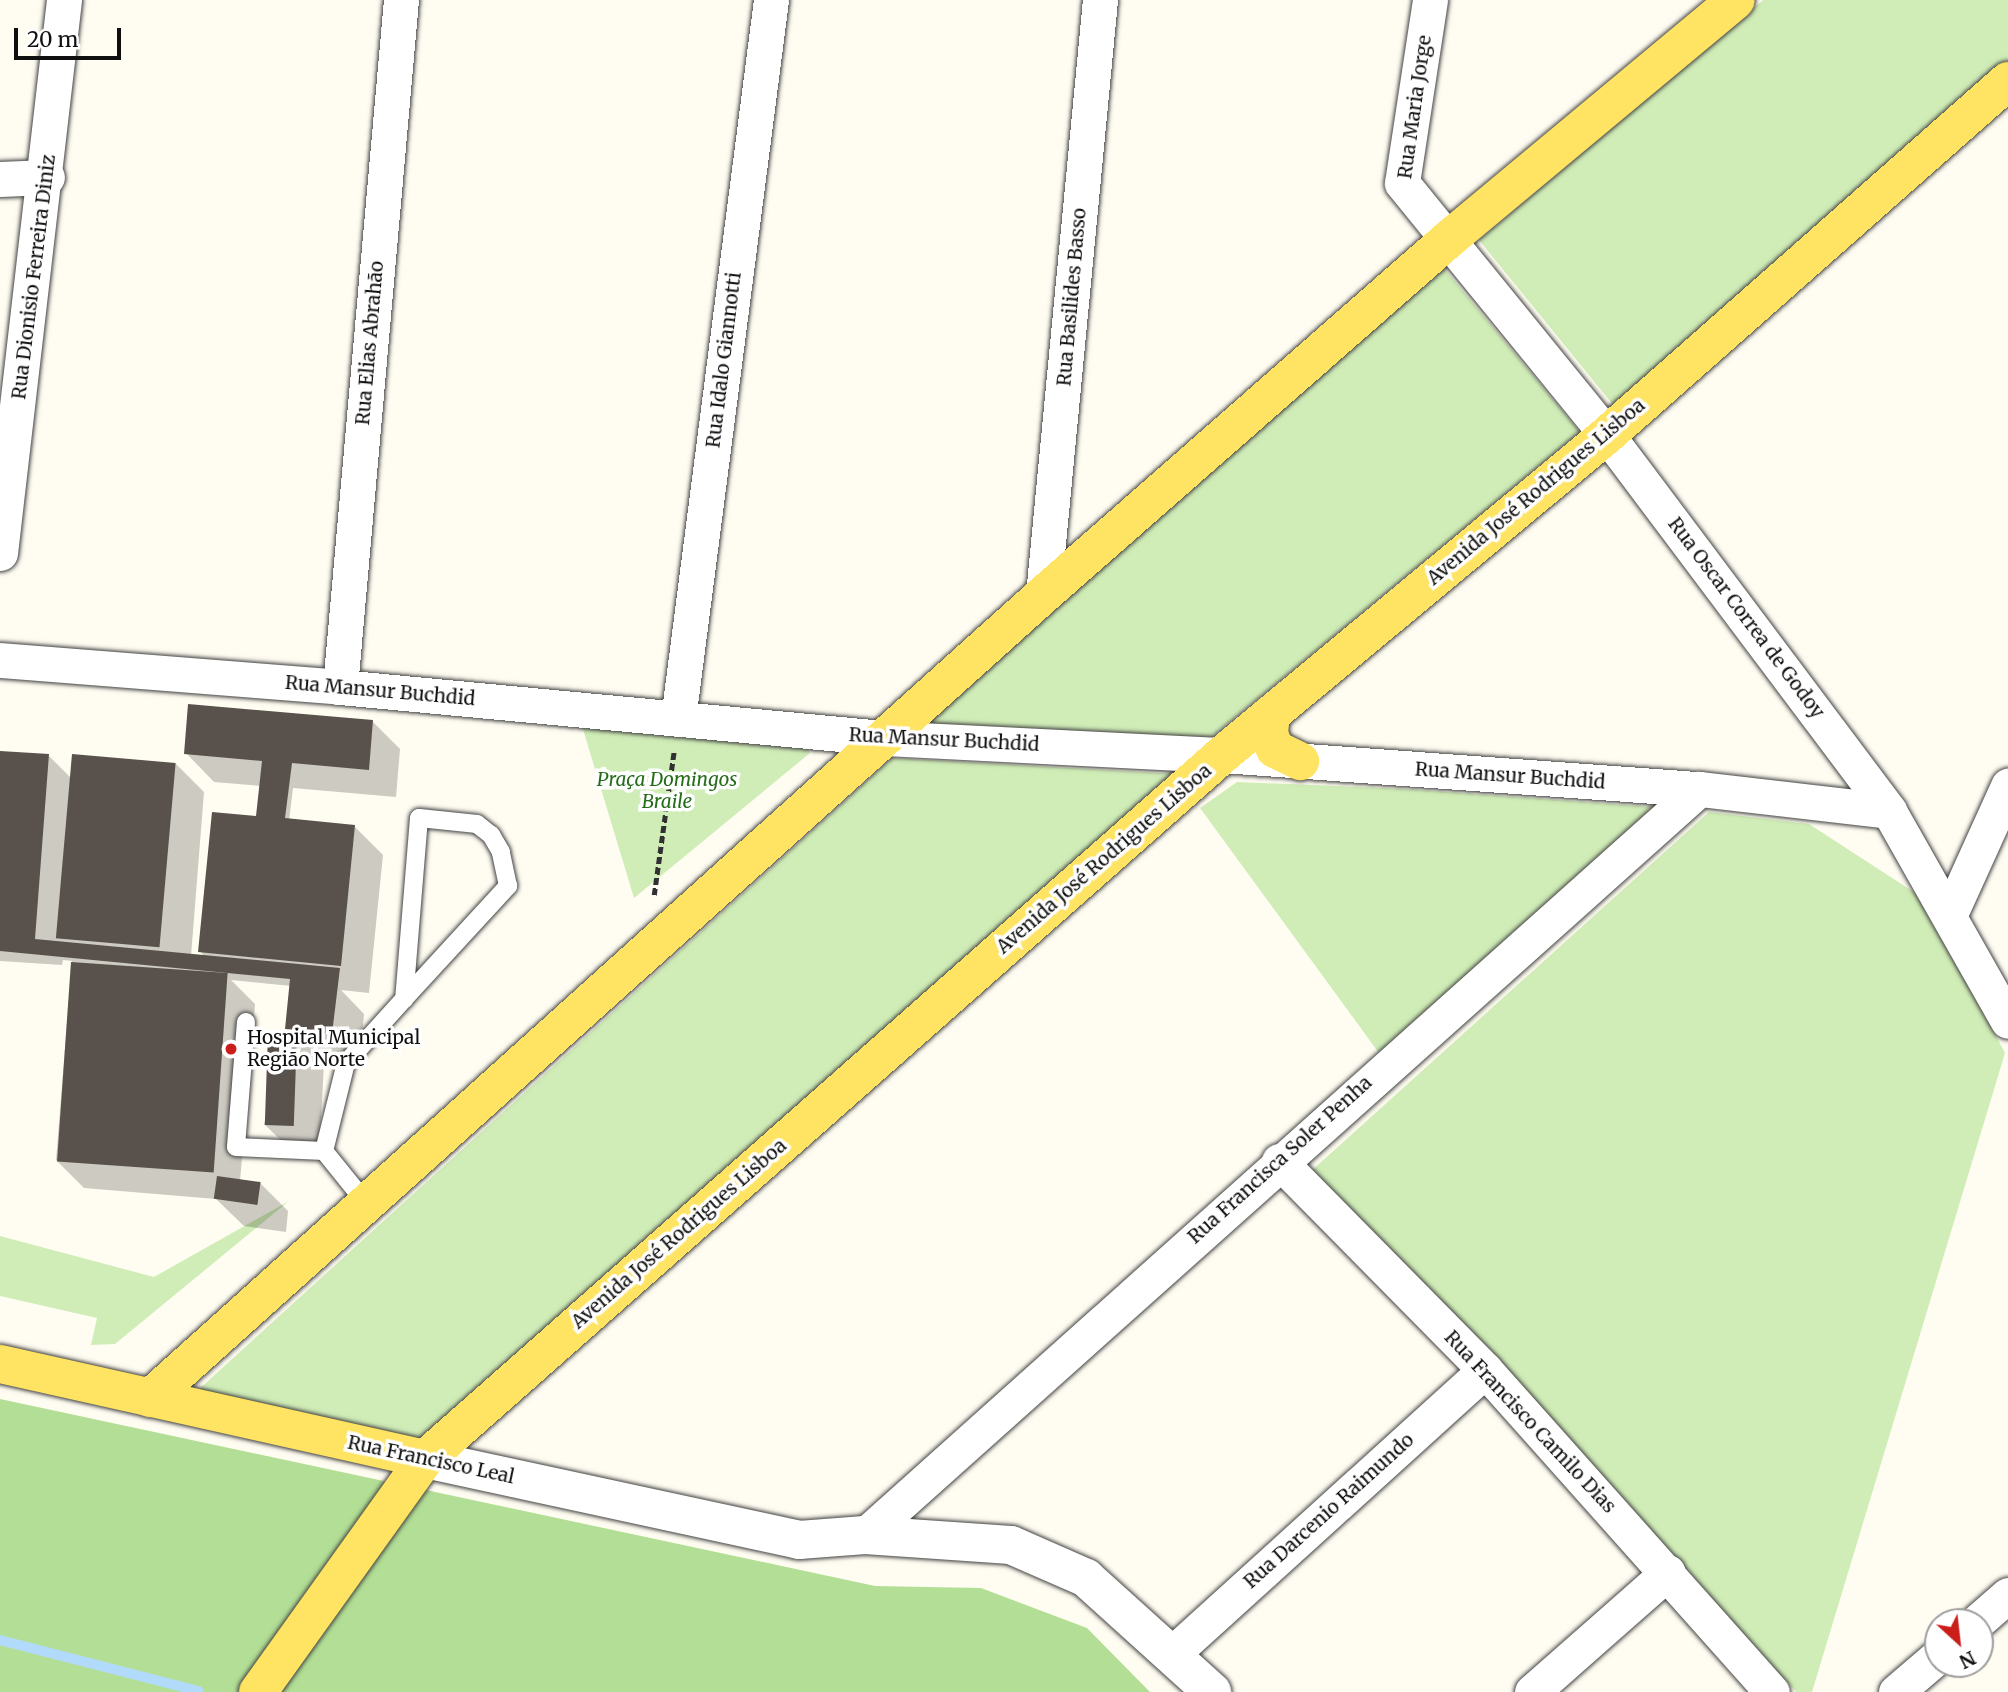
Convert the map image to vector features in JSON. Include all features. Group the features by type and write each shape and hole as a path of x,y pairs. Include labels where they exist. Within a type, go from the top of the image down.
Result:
{"main road":[{"path":"150,1398 1043,594 1450,239 1737,0"},
{"name":"Avenida José Rodrigues Lisboa","path":"258,1692 425,1459 1222,755 1607,435 2008,81"},
{"path":"1271,714 1269,734 1275,749 1300,761"},
{"name":"Rua Francisco Leal","path":"0,1364 425,1459"}],"street":[{"name":"Rua Dionisio Ferreira Diniz","path":"0,553 47,177 64,0"},
{"name":"Rua Elias Abrahão","path":"340,687 401,0"},
{"name":"Rua Idalo Giannotti","path":"678,719 771,0"},
{"name":"Rua Basilides Basso","path":"1043,594 1100,0"},
{"name":"Rua Maria Jorge","path":"1430,0 1402,183 1450,239"},
{"path":"0,179 47,177"},
{"name":"Rua Oscar Correa de Godoy","path":"1450,239 1607,435 1889,811 1950,914 2008,1021"},
{"name":"Rua Mansur Buchdid","path":"0,660 340,687 883,738 1222,755 1699,789 1889,811"},
{"path":"1950,914 2008,786"},
{"name":"Rua Francisca Soler Penha","path":"865,1535 1279,1161 1699,789"},
{"name":"Rua Francisco Camilo Dias","path":"1279,1161 1485,1370 1668,1572 1772,1692"},
{"name":"Rua Darcenio Raimundo","path":"1173,1653 1485,1370"},
{"name":"Rua Francisco Leal","path":"425,1459 799,1540 865,1535 1011,1545 1086,1578 1173,1653 1212,1692"},
{"path":"1532,1692 1668,1572"},
{"path":"1993,1608 2008,1595"},
{"path":"1896,1692 1924,1668"}],"lane":[{"path":"324,1151 345,1063 404,999 508,886 501,852 491,835 477,824 419,818 404,999"},
{"path":"246,1021 236,1147 324,1151 366,1203"}],"path":[{"path":"646,951 678,719"}],"green space":[{"path":"1763,0 2008,0 2008,63 1614,406 1479,240"},
{"path":"1441,265 1580,432 1210,738 921,725"},
{"name":"Praça Domingos Braile","path":"582,726 801,737 810,753 634,898"},
{"path":"892,758 1178,774 421,1439 197,1391"},
{"path":"1237,782 1406,789 1653,807 1379,1053 1200,808"},
{"path":"1709,812 1809,824 1923,898 2005,1053 1812,1692 1796,1692 1310,1172"},
{"path":"289,1201 115,1344 91,1345 97,1318 0,1296 0,1236 154,1277"},
{"path":"0,1399 875,1586 981,1588 1087,1628 1150,1692 0,1692"}],"building":[{"path":"188,704 373,720 369,770 292,763 285,818 355,825 341,966 198,952 212,812 256,816 262,761 184,754"},
{"path":"0,751 49,754 35,939 340,968 332,1034 285,1029 290,979 0,951"},
{"path":"72,754 176,763 159,947 56,938"},
{"path":"71,962 228,973 214,1172 57,1162"},
{"path":"268,1033 297,1034 294,1126 265,1125"},
{"path":"217,1176 261,1182 257,1205 214,1199"}],"waterway":[{"path":"0,1640 199,1691"}],"place":[{"name":"Hospital Municipal Região Norte","path":"231,1049"}]}
